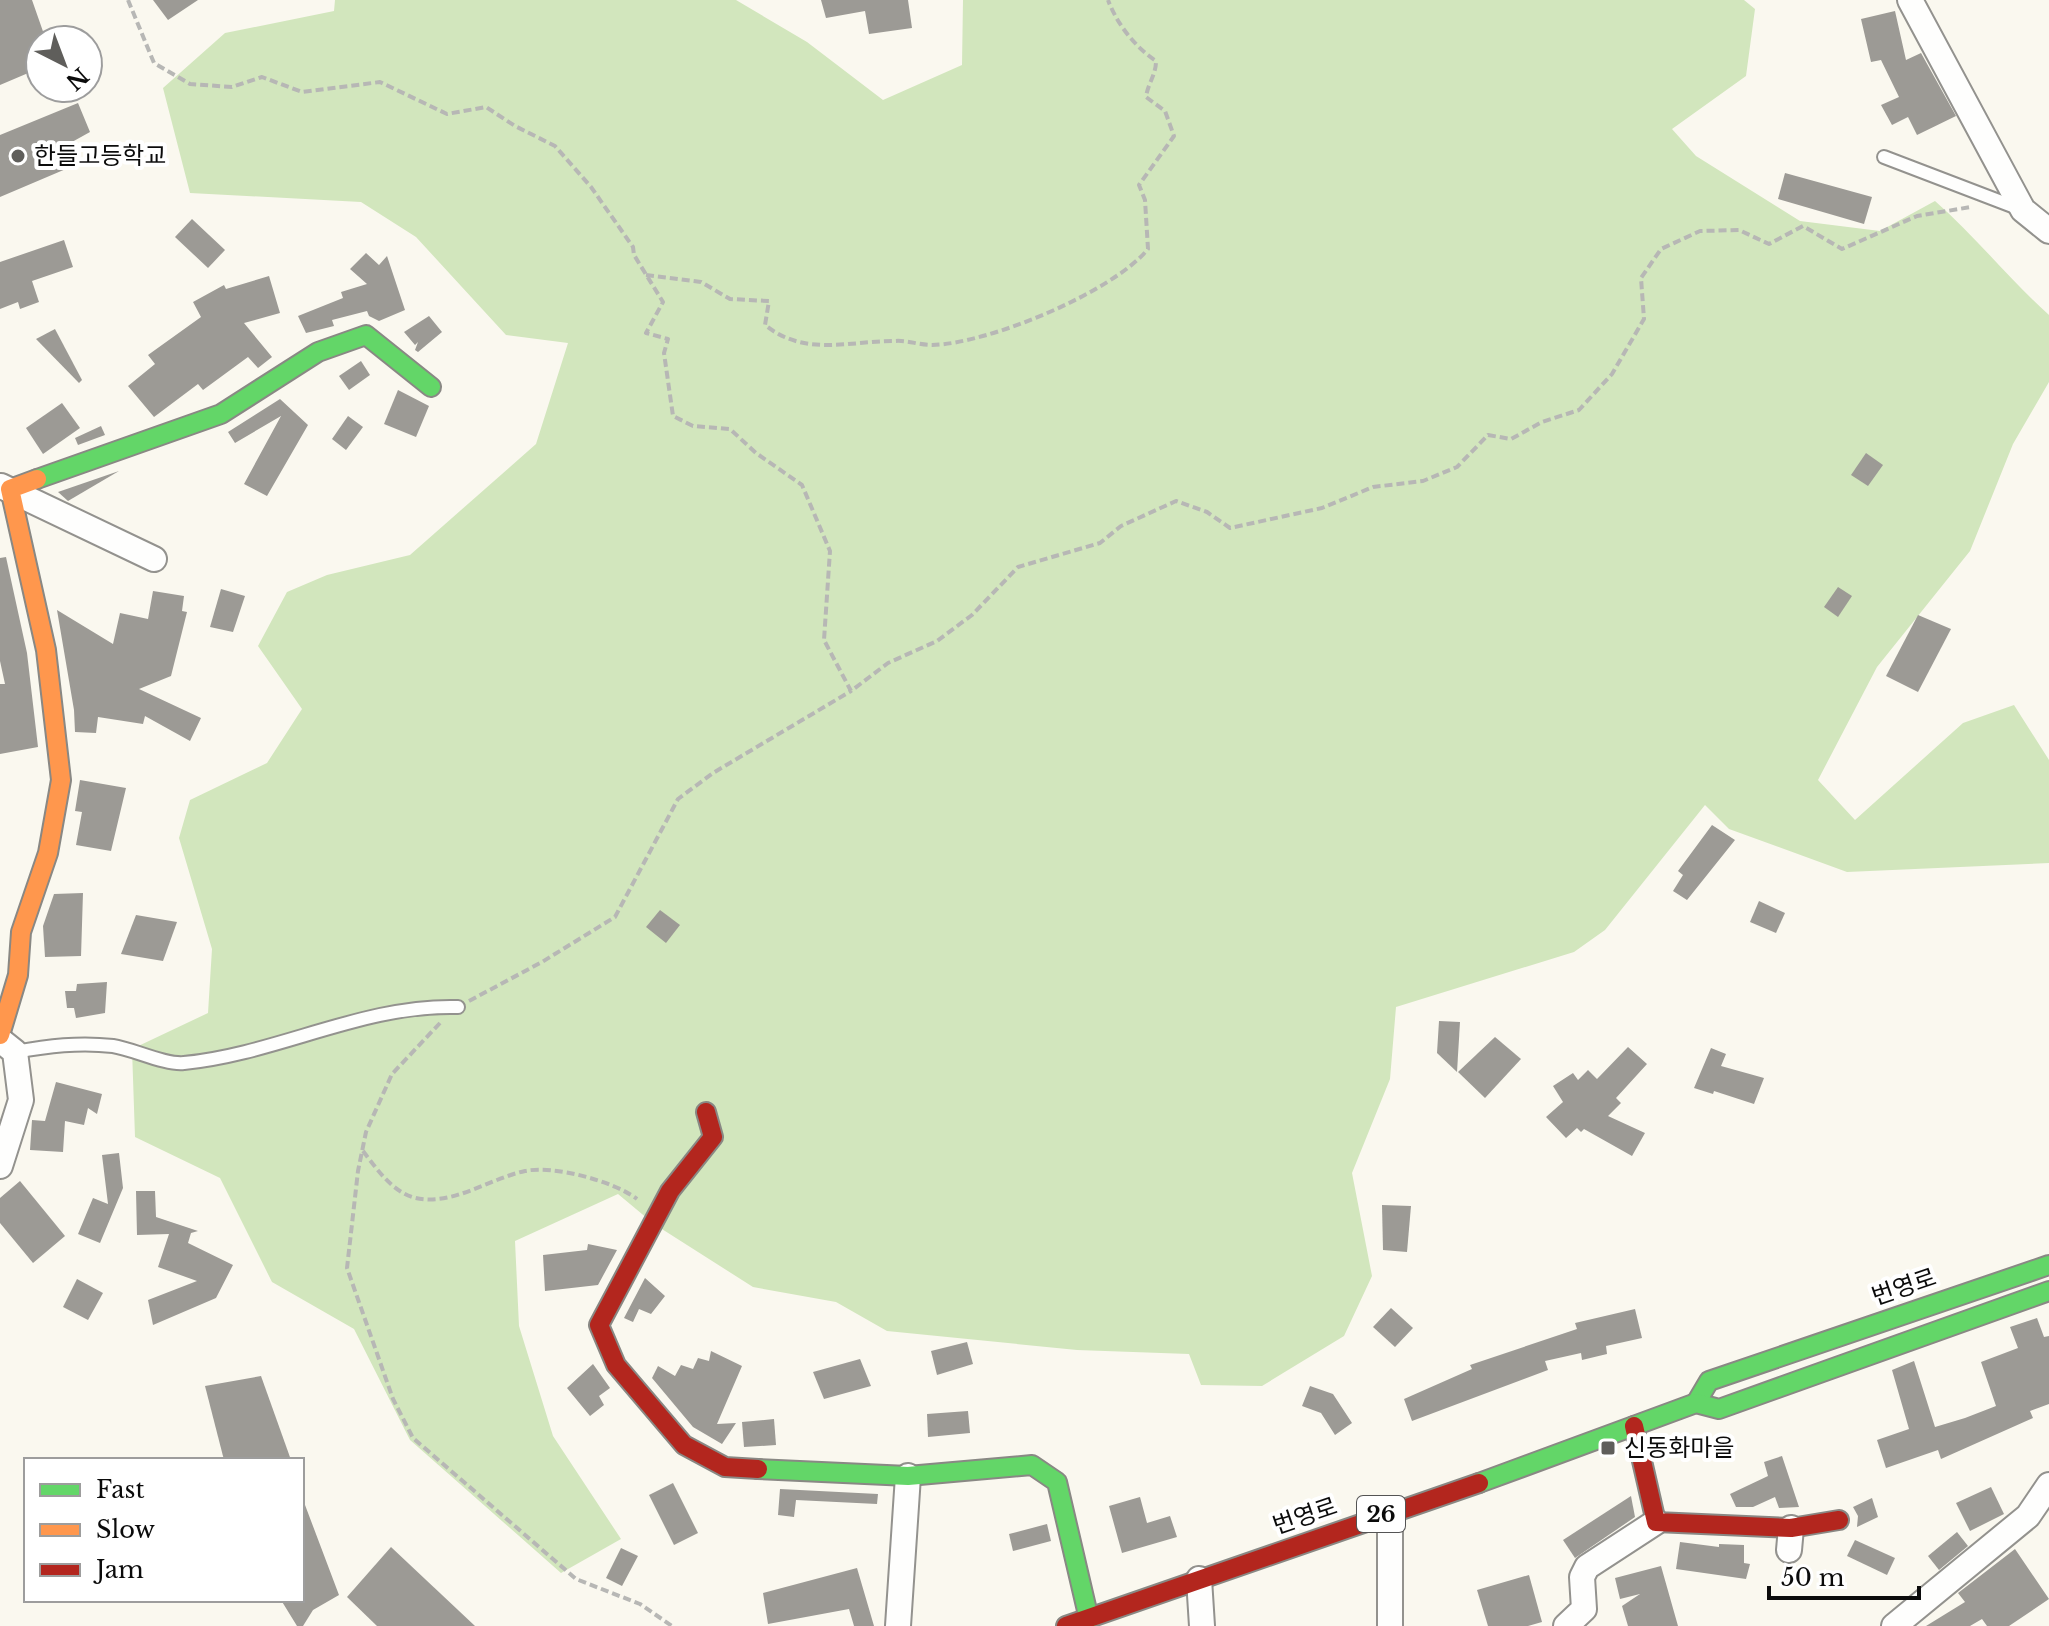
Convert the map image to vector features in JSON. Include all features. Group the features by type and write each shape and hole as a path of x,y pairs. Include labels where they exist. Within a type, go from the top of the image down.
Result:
{"street":[{"path":"1910,0 2023,210 2049,231"},
{"path":"5,487 221,414 318,352 366,335 431,387"},
{"path":"5,487 154,559"},
{"path":"0,1166 21,1100 5,1042 18,975 21,932 48,853 61,780 46,650 5,487"},
{"path":"706,1112 713,1137 670,1191 599,1325 616,1365 684,1445 725,1467 908,1476 1032,1465 1057,1482 1089,1619"},
{"name":"번영로","path":"1696,1403 1709,1381 2049,1265"},
{"name":"번영로","path":"1066,1626 1390,1511 1463,1489 1696,1403 1719,1409 2049,1291"},
{"path":"1634,1426 1656,1522"},
{"path":"898,1626 908,1476"},
{"path":"1894,1626 2028,1516 2049,1485"},
{"path":"1390,1511 1390,1626"},
{"path":"1566,1626 1584,1609 1582,1577 1587,1567 1656,1522 1790,1539 1839,1520"},
{"path":"1199,1579 1202,1626"}],"lane":[{"path":"1884,157 2023,210"},
{"path":"5,1042 111,1046 179,1064 226,1057 419,1006 458,1007"}],"path":[{"path":"128,0 154,63 190,84 232,87 262,77 302,92 380,82 447,114 486,107 555,146 599,199 633,247 663,302 646,333 668,339 664,353 673,416 693,426 730,429 756,453 802,485 830,551 824,640 851,691"},
{"path":"646,275 701,282 730,299 769,301 765,325 780,338 834,347 896,340 933,345 1015,326 1081,298 1138,261 1148,249 1145,200 1139,185 1174,136 1165,111 1146,97 1148,85 1156,74 1156,61 1142,52 1124,29 1108,0"},
{"path":"672,1626 640,1604 576,1579 408,1432 347,1268 362,1150 377,1104 392,1074 458,1007 542,962 615,917 678,799 713,773 851,691 888,663 937,641 972,615 1018,567 1100,543 1121,526 1176,501 1207,512 1230,528 1322,508 1373,487 1423,481 1457,467 1488,435 1511,439 1542,422 1579,410 1612,374 1644,319 1641,278 1661,249 1680,238 1700,231 1739,230 1769,244 1803,226 1842,249 1917,216 1996,199"},
{"path":"362,1150 384,1179 411,1197 445,1200 528,1170 598,1179 632,1195 657,1216"}],"green space":[{"path":"335,0 736,0 807,42 883,100 962,65 963,0 1744,0 1755,9 1746,76 1672,129 1696,156 1800,221 1880,231 1935,201 2049,315 2049,382 2013,444 1970,551 1877,667 1818,780 1855,820 1963,723 2014,705 2049,760 2049,863 1847,872 1729,829 1705,805 1605,930 1574,952 1396,1007 1390,1079 1352,1173 1372,1276 1344,1336 1262,1386 1201,1385 1189,1354 1077,1350 887,1331 836,1302 753,1287 654,1224 618,1194 515,1241 519,1326 553,1436 621,1539 561,1573 410,1440 354,1329 272,1282 220,1178 135,1137 132,1049 208,1013 212,949 179,838 190,800 267,763 302,709 258,646 287,592 327,575 410,555 536,444 568,343 506,335 416,237 361,202 190,193 163,88 225,33 334,11"}],"building":[{"path":"0,0 32,0 40,24 24,24 24,75 0,85"},
{"path":"153,0 198,0 168,20"},
{"path":"821,0 908,0 912,28 869,34 865,11 826,18"},
{"path":"1895,11 1906,60 1921,53 1956,116 1917,135 1908,117 1892,125 1881,105 1899,97 1881,60 1871,62 1861,19"},
{"path":"76,104 78,104 90,132 72,142 80,163 0,197 0,135"},
{"path":"1785,173 1872,197 1864,224 1778,199"},
{"path":"192,219 225,250 208,268 175,237"},
{"path":"64,240 73,267 32,281 39,302 20,309 18,302 0,309 0,262"},
{"path":"366,253 379,265 387,256 405,310 379,321 369,316 367,311 332,320 334,326 306,333 298,316 343,298 341,292 367,284 350,269"},
{"path":"269,276 280,313 244,323 272,357 258,368 248,357 203,390 198,384 154,417 128,386 155,364 148,355 201,317 193,302 224,285 226,289"},
{"path":"429,316 442,332 418,352 415,350 418,342 415,345 404,332"},
{"path":"55,329 82,380 79,383 36,339"},
{"path":"361,361 370,375 349,390 339,376"},
{"path":"398,390 429,406 416,437 384,424"},
{"path":"280,399 308,425 267,496 244,484 281,416 235,443 228,432"},
{"path":"62,403 80,428 43,454 26,428"},
{"path":"348,416 363,427 346,450 332,439"},
{"path":"101,426 105,435 78,445 75,438"},
{"path":"1866,453 1883,465 1868,486 1851,475"},
{"path":"119,471 68,501 58,492"},
{"path":"6,557 27,653 38,747 0,754 0,684 5,684 0,661 0,558"},
{"path":"1838,587 1852,596 1838,617 1824,607"},
{"path":"221,589 245,596 233,632 210,627"},
{"path":"153,591 184,596 182,611 187,612 171,676 139,689 201,718 190,741 145,716 143,724 98,717 96,733 75,732 57,610 113,644 120,613 148,619"},
{"path":"1918,615 1951,629 1918,692 1886,676"},
{"path":"80,780 126,788 111,851 76,845 82,812 75,811"},
{"path":"1712,825 1735,840 1687,900 1673,891 1683,875 1678,871"},
{"path":"83,893 81,956 45,957 43,926 54,894"},
{"path":"1759,901 1785,913 1776,933 1750,922"},
{"path":"660,910 680,925 666,943 646,927"},
{"path":"136,915 177,922 163,961 121,954"},
{"path":"107,982 105,1013 76,1018 74,1008 67,1008 65,991 76,991 77,984"},
{"path":"1439,1021 1460,1022 1457,1072 1437,1053"},
{"path":"1495,1037 1521,1059 1485,1098 1458,1072"},
{"path":"1628,1047 1647,1064 1616,1098 1621,1103 1608,1116 1645,1133 1632,1156 1584,1129 1581,1132 1577,1128 1566,1138 1546,1117 1563,1102 1553,1086 1573,1073 1578,1080 1588,1070 1597,1079"},
{"path":"1711,1048 1726,1054 1721,1066 1764,1078 1754,1104 1694,1088"},
{"path":"56,1082 102,1094 97,1114 88,1108 84,1125 65,1121 63,1152 30,1150 32,1120 45,1121"},
{"path":"119,1153 123,1188 100,1243 78,1234 93,1198 108,1204 102,1155"},
{"path":"20,1181 65,1236 33,1263 0,1223 0,1198"},
{"path":"136,1191 155,1191 156,1217 198,1231 191,1233 188,1243 233,1265 216,1298 153,1325 148,1300 197,1281 158,1267 169,1234 137,1235"},
{"path":"1382,1205 1411,1206 1407,1252 1383,1250"},
{"path":"588,1244 617,1250 598,1285 545,1291 543,1255 587,1250"},
{"path":"645,1278 665,1296 651,1314 639,1309 633,1322 624,1318"},
{"path":"77,1279 103,1293 88,1320 63,1307"},
{"path":"1391,1308 1413,1328 1395,1347 1373,1327"},
{"path":"1635,1309 1642,1338 1606,1346 1607,1354 1582,1360 1581,1353 1545,1361 1548,1370 1412,1421 1404,1399 1472,1369 1470,1365 1577,1329 1575,1323"},
{"path":"2037,1318 2044,1337 2049,1336 2049,1404 2030,1411 2033,1418 1941,1459 1938,1450 1886,1468 1877,1440 1909,1429 1892,1370 1914,1361 1935,1427 1965,1418 1996,1406 1981,1362 2018,1348 2010,1327"},
{"path":"967,1342 973,1364 937,1375 931,1351"},
{"path":"711,1351 742,1366 717,1424 736,1423 722,1444 693,1427 652,1378 658,1366 675,1376 681,1365 693,1369 698,1358 709,1361"},
{"path":"860,1359 871,1386 824,1399 813,1372"},
{"path":"593,1364 610,1388 599,1396 604,1405 590,1416 567,1388"},
{"path":"261,1376 290,1458 223,1458 205,1386"},
{"path":"1310,1386 1333,1394 1352,1423 1335,1435 1321,1413 1302,1406"},
{"path":"968,1411 970,1433 928,1437 927,1414"},
{"path":"774,1419 776,1445 744,1447 742,1422"},
{"path":"1782,1456 1799,1507 1779,1508 1775,1497 1753,1507 1736,1507 1730,1494 1768,1476 1764,1462"},
{"path":"673,1483 698,1533 674,1545 649,1495"},
{"path":"1991,1487 2004,1514 1970,1531 1956,1503"},
{"path":"780,1489 878,1494 877,1504 796,1500 794,1517 778,1515"},
{"path":"1631,1496 1635,1517 1575,1558 1563,1540"},
{"path":"1140,1497 1147,1523 1170,1516 1177,1537 1122,1553 1109,1506"},
{"path":"1872,1498 1878,1517 1857,1527 1858,1516 1853,1507"},
{"path":"304,1502 339,1595 313,1610 303,1626 297,1626 282,1602 304,1602"},
{"path":"1047,1524 1051,1541 1013,1551 1009,1534"},
{"path":"1957,1532 1968,1546 1939,1570 1928,1556"},
{"path":"1855,1540 1895,1558 1887,1575 1847,1556"},
{"path":"1680,1542 1719,1547 1719,1544 1744,1545 1744,1563 1750,1564 1746,1579 1676,1569"},
{"path":"391,1547 475,1626 377,1626 347,1597"},
{"path":"621,1548 638,1556 622,1586 606,1578"},
{"path":"2015,1549 2049,1599 2009,1626 1987,1626 1982,1619 1970,1626 1926,1626 1965,1602 1958,1593"},
{"path":"1661,1566 1678,1626 1628,1626 1622,1606 1640,1594 1620,1599 1615,1578"},
{"path":"857,1568 874,1626 854,1626 849,1609 768,1624 763,1593"},
{"path":"1529,1575 1542,1622 1528,1626 1488,1626 1477,1590"}],"traffic: fast":[{"path":"37,479 221,414 318,352 366,335 431,387"},
{"path":"1696,1403 1709,1381 2049,1265"},
{"path":"1479,1483 1696,1403 1719,1409 2049,1291"},
{"path":"758,1469 908,1476 1032,1465 1057,1482 1089,1619"}],"traffic: slow":[{"path":"0,1035 18,975 21,932 48,853 61,780 46,650 10,489 37,479"}],"traffic: jam":[{"path":"706,1112 713,1137 670,1191 599,1325 616,1365 684,1445 725,1467 758,1469"},
{"path":"1634,1426 1656,1522 1791,1528 1839,1520"},
{"path":"1066,1626 1479,1483"}],"place":[{"name":"한들고등학교","path":"18,156"},
{"name":"신동화마을","path":"1608,1448"}]}
